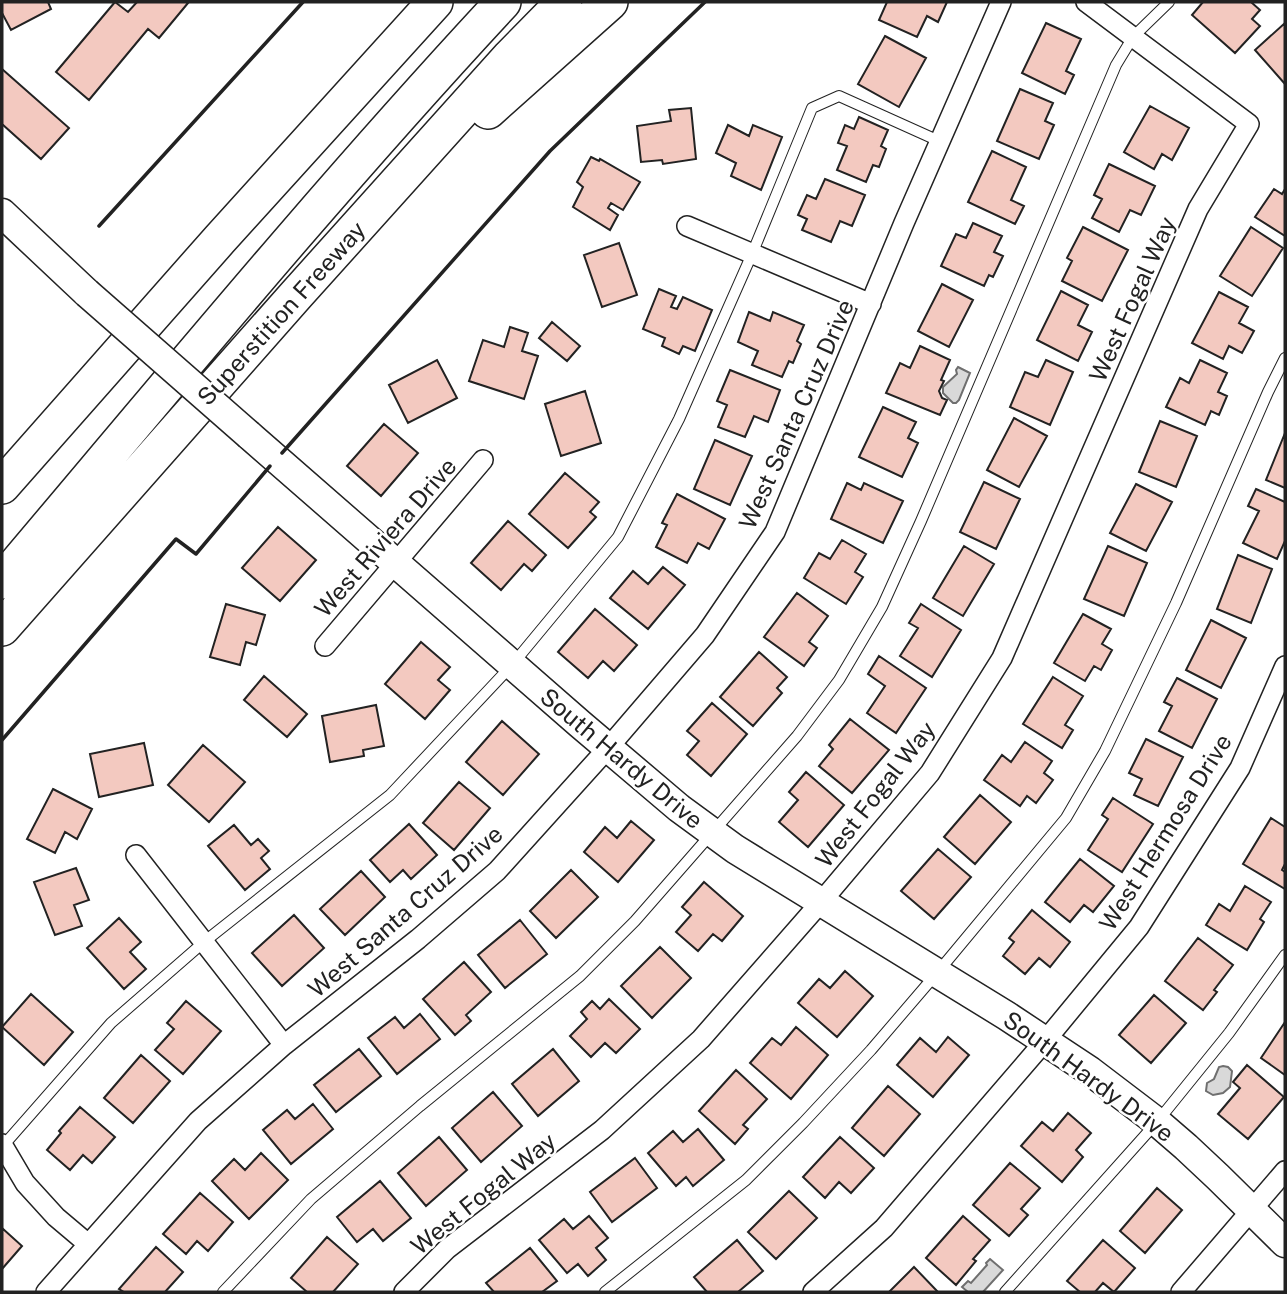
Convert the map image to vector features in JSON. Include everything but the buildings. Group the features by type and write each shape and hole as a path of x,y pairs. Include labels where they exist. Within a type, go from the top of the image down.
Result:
{"highway":[{"path":"2,486 220,239 435,2"},
{"path":"2,581 299,230 423,87 503,2"},
{"name":"Superstition Freeway","path":"2,628 296,295 510,57 564,2"},
{"path":"296,295 483,115 610,2"}],"street":[{"name":"West Santa Cruz Drive","path":"46,1292 198,1121 284,1045 418,939 497,871 705,635 775,532 939,141 1001,2"},
{"path":"1086,2 1133,37"},
{"name":"West Fogal Way","path":"404,1292 447,1249 602,1130 702,1039 930,773 1002,657 1198,209 1249,124 1133,37"},
{"name":"South Hardy Drive","path":"2,213 87,293 679,808 712,833 1090,1071 1157,1122 1285,1243"},
{"path":"687,226 871,304"},
{"name":"West Riviera Drive","path":"325,646 483,460"},
{"name":"West Hermosa Drive","path":"813,1292 884,1228 1139,927 1240,768 1285,666"},
{"path":"136,855 284,1045"},
{"path":"2,1146 25,1183 56,1217 88,1244"},
{"path":"1181,1292 1285,1171"}],"lane":[{"path":"223,1292 311,1199 419,1106 580,976 635,920 797,736 839,680 881,607 978,391 1116,65 1133,37 1169,2"},
{"path":"2,1146 111,1023 204,942 390,795 512,665 618,537 679,419 752,254 811,108 839,96 939,141"},
{"path":"605,1292 746,1180 803,1123 871,1050 1066,818 1105,751 1176,603 1285,358"},
{"path":"1005,1292 1157,1122 1229,1033 1285,954"}],"shaded area":[{"path":"958,367 970,373 959,400 953,403 943,393 943,387 957,374"},
{"path":"1223,1066 1232,1071 1230,1087 1223,1093 1213,1095 1206,1091 1207,1083 1214,1079 1219,1067"},
{"path":"990,1259 1003,1270 983,1292 968,1292 962,1287 968,1281 971,1283"}],"wall":[{"path":"99,226 303,2"},
{"path":"282,453 550,151 705,2"},
{"path":"2,740 176,539 196,554 270,466"}]}
